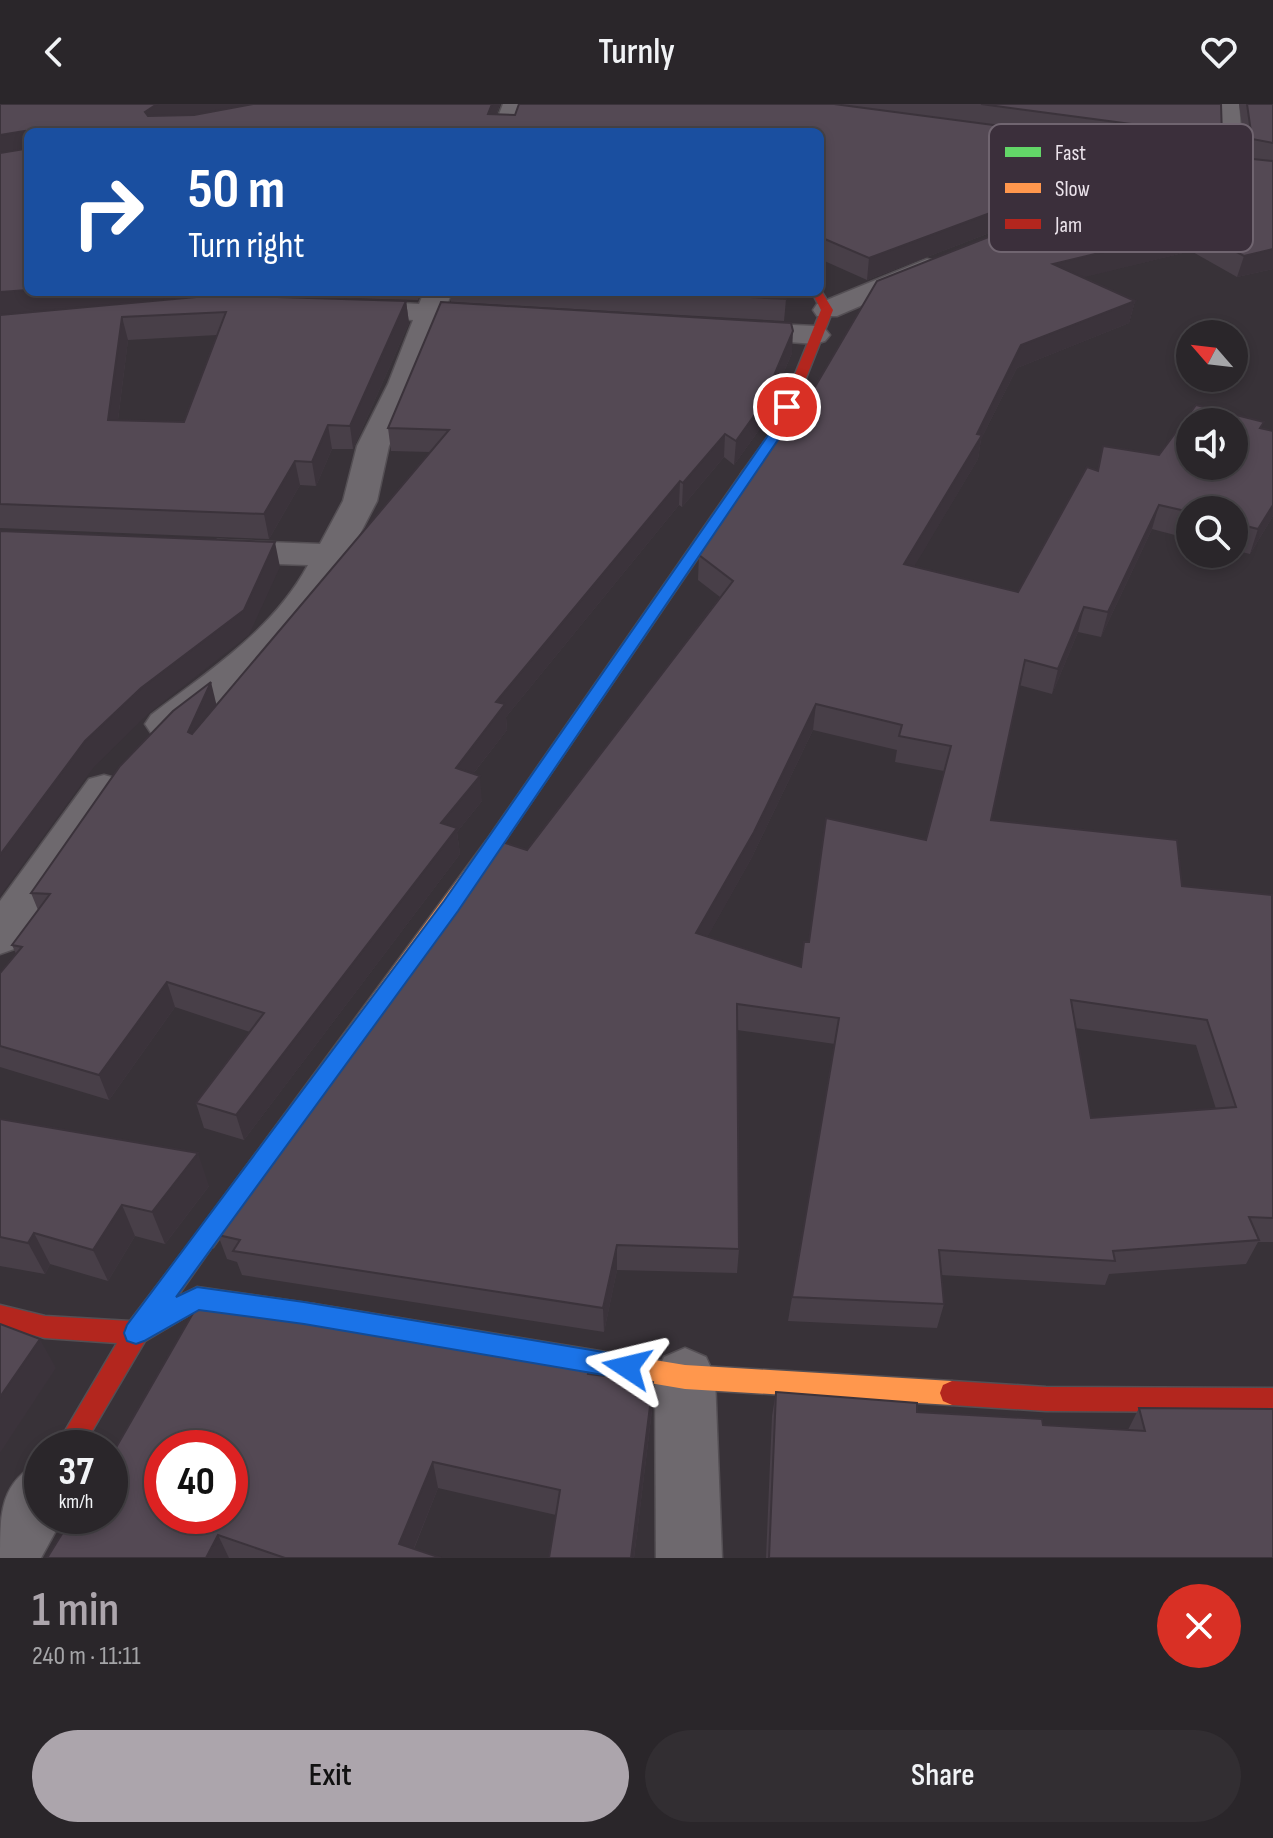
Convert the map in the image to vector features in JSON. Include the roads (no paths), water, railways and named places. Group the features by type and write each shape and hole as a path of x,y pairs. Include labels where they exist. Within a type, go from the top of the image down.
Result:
{"street":[{"path":"505,128 514,104"},
{"path":"1228,104 1230,124"},
{"path":"1253,171 1273,173"},
{"path":"706,330 820,313 955,257"},
{"path":"316,308 434,302 520,319"},
{"path":"0,936 111,779 164,725 260,651 311,594 360,501 373,446 403,384 434,302"},
{"path":"79,1430 136,1333 451,906 778,431 820,313"},
{"path":"190,550 332,555"},
{"path":"0,1316 45,1327 136,1333 197,1298 685,1377 1046,1399 1273,1400"},
{"path":"685,1377 689,1558"},
{"path":"4,1558 24,1524"}]}
